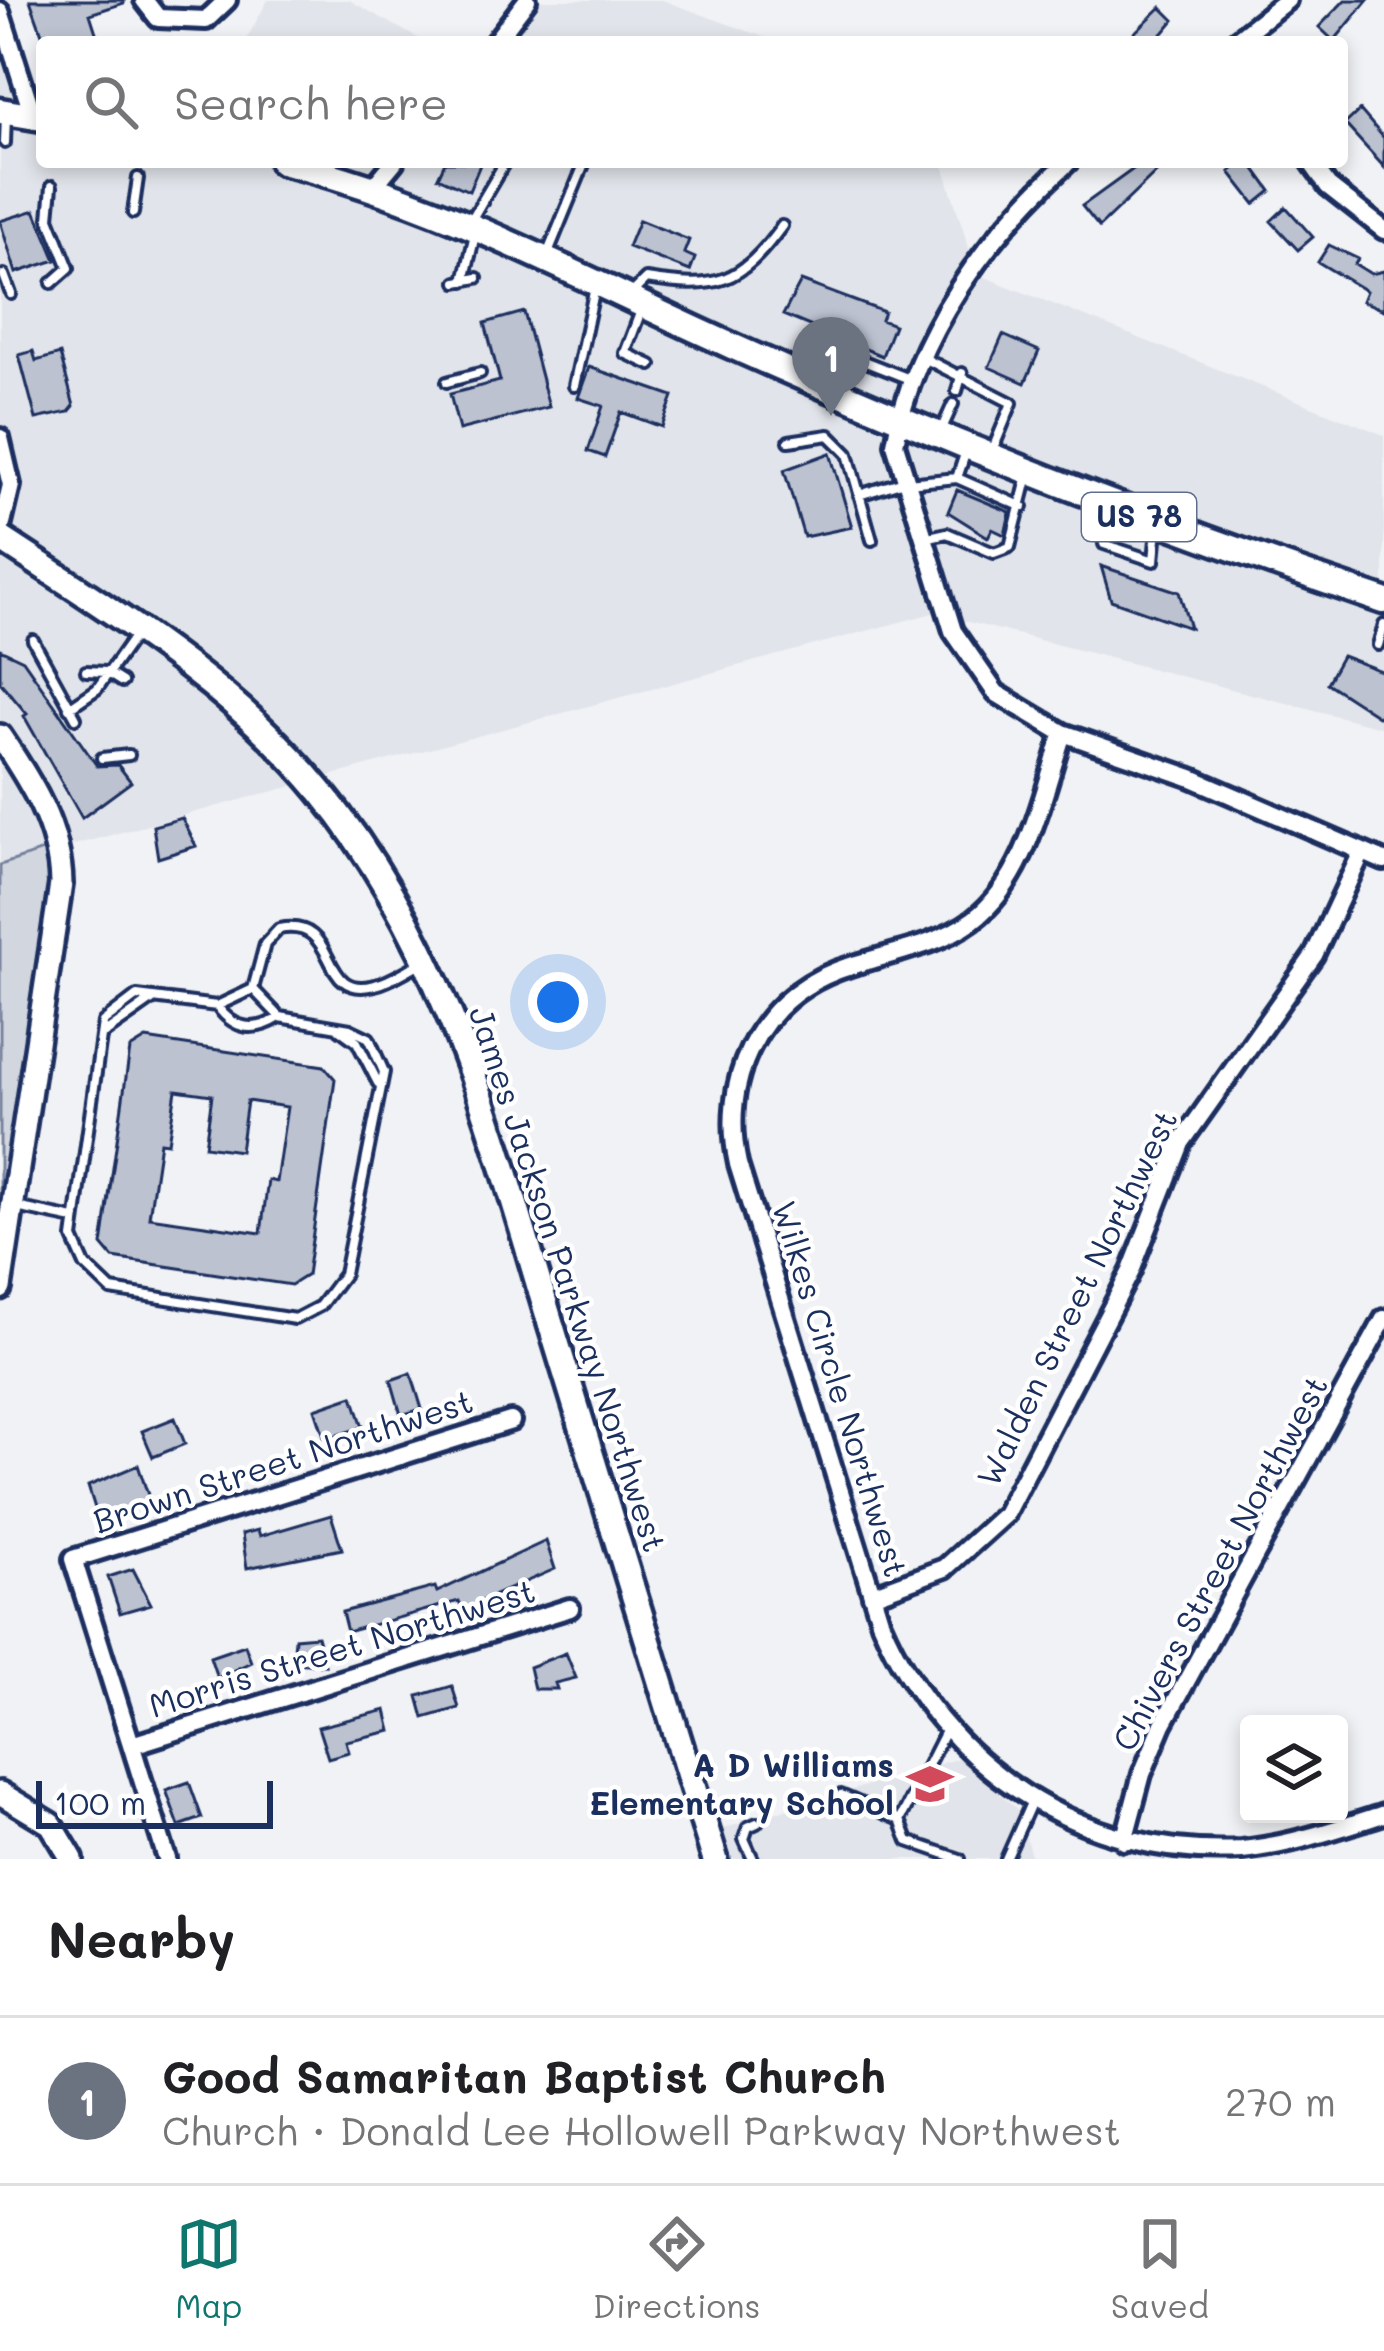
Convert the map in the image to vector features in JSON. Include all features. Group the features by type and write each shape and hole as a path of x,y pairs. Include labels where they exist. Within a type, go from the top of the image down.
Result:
{"main road":[{"path":"3,111 36,117"},
{"name":"US 78","path":"305,168 374,186 474,226 800,376 1157,525 1384,601"},
{"name":"James Jackson Parkway Northwest","path":"0,535 139,630 239,707 320,790 385,882 426,961 479,1090 715,1859"}],"street":[{"path":"145,0 158,18 206,20 227,0"},
{"path":"500,36 527,0"},
{"path":"1242,36 1287,0"},
{"path":"0,11 36,111"},
{"path":"374,186 389,168"},
{"path":"1062,168 996,237 964,280 922,357 900,417 895,444 953,631 978,673 1016,709 1063,734 1192,778 1384,861"},
{"path":"1315,168 1328,186 1384,230"},
{"path":"0,438 11,485 0,535"},
{"name":"Wilkes Circle Northwest","path":"1063,734 1022,854 995,899 949,934 841,970 796,993 758,1033 736,1081 732,1136 738,1163 872,1595 906,1676 946,1731 985,1770 1030,1803 1124,1841 1237,1851 1291,1842 1384,1814"},
{"path":"0,736 47,814 61,860 59,910 0,1288"},
{"name":"Walden Street Northwest","path":"872,1595 945,1568 1005,1514 1131,1270 1181,1143 1314,955 1362,852"},
{"name":"Chivers Street Northwest","path":"1124,1841 1142,1774 1163,1724 1384,1319"},
{"name":"Brown Street Northwest","path":"132,1745 74,1559 511,1420"},
{"name":"Morris Street Northwest","path":"132,1745 570,1608"},
{"path":"132,1745 167,1859"},
{"path":"0,1793 51,1824 72,1859"}],"lane":[{"path":"3,111 5,143"},
{"path":"477,278 460,282 474,226 503,168"},
{"path":"546,258 583,168"},
{"path":"133,213 138,178"},
{"path":"52,186 49,218 69,268 52,283"},
{"path":"651,364 625,353 636,301 646,279 715,285 739,273 782,226"},
{"path":"4,274 11,294"},
{"path":"574,386 596,282"},
{"path":"800,376 815,341 912,380"},
{"path":"922,357 962,373 1012,403 957,478"},
{"path":"447,382 480,373"},
{"path":"958,391 962,373"},
{"path":"939,435 953,404"},
{"path":"789,441 829,435 848,454 872,540"},
{"path":"923,538 947,533 994,553 1010,547 1029,472"},
{"path":"859,495 906,482 957,478 1023,507"},
{"path":"1097,500 1104,544 1154,561 1157,525"},
{"path":"1378,645 1384,625"},
{"path":"69,708 98,689 139,630"},
{"path":"33,640 76,718"},
{"path":"86,671 106,673 122,682"},
{"path":"102,758 129,755"},
{"path":"253,989 280,1016 369,1038 381,1056 344,1274 320,1306 295,1319 111,1290 85,1265 73,1238 104,1022 127,1000 217,1006 253,989 265,944 279,929 306,928 317,937 338,978 356,987 375,986 426,961"},
{"path":"217,1006 229,1022 244,1028 264,1026 280,1016"},
{"path":"13,1207 74,1219"},
{"path":"900,1820 946,1731"},
{"path":"841,1795 900,1820 908,1840 960,1859"},
{"path":"1006,1859 1030,1803"},
{"path":"753,1859 744,1839 748,1827 757,1823"}],"shaded area":[{"path":"268,0 349,0 414,36 248,36"},
{"path":"539,0 662,0 761,36 515,36"},
{"path":"0,43 22,129 36,132 36,168 944,168 977,274 1384,435 1384,728 933,613 0,865"},
{"path":"55,847 25,1052 0,1297 0,865"},
{"name":"A D Williams Elementary School","path":"959,1758 1018,1810 1032,1859 706,1859 698,1836"}],"building":[{"path":"30,0 124,0 90,14 97,36 43,36"},
{"path":"1345,0 1368,0 1338,36 1329,36 1319,27"},
{"path":"1161,7 1174,20 1159,36 1131,36"},
{"path":"1360,110 1384,138 1384,167 1348,127"},
{"path":"442,168 479,168 469,191 438,177"},
{"path":"1135,168 1161,168 1099,227 1082,206"},
{"path":"1254,168 1271,191 1255,204 1230,172"},
{"path":"1286,207 1313,237 1298,250 1271,221"},
{"path":"35,210 56,260 16,273 0,221"},
{"path":"639,220 689,240 684,253 695,258 690,271 628,247"},
{"path":"1329,245 1358,259 1355,264 1371,274 1384,271 1384,310 1362,301 1366,291 1318,262"},
{"path":"801,281 884,312 881,320 894,325 882,356 783,315"},
{"path":"524,312 549,407 459,430 450,394 500,381 485,323"},
{"path":"1003,335 1039,351 1025,383 989,367"},
{"path":"33,351 36,361 60,354 74,406 69,412 36,419 19,355"},
{"path":"589,367 673,396 662,427 621,412 605,457 588,451 603,406 578,398"},
{"path":"830,453 852,527 804,537 784,470"},
{"path":"957,490 1010,512 1005,535 992,529 988,537 948,512"},
{"path":"1101,566 1179,592 1190,628 1111,600"},
{"path":"0,649 23,660 97,766 118,765 131,782 82,818 27,714 0,682"},
{"path":"1342,656 1384,672 1384,720 1327,683"},
{"path":"182,818 196,846 158,858 153,826"},
{"path":"146,1039 324,1066 335,1079 307,1275 291,1285 113,1258 102,1245 130,1049","holes":["176,1090 212,1095 205,1146 240,1151 247,1101 287,1107 276,1182 268,1180 261,1233 149,1217 160,1142 168,1143"]},
{"path":"411,1373 422,1409 401,1415 391,1380"},
{"path":"353,1396 363,1427 325,1439 315,1409"},
{"path":"175,1418 185,1444 153,1457 142,1431"},
{"path":"138,1465 151,1504 98,1518 88,1486"},
{"path":"331,1515 342,1549 247,1568 242,1534 258,1530 260,1536"},
{"path":"546,1541 555,1569 477,1603 479,1608 465,1615 459,1601 347,1632 342,1612 435,1587 437,1592"},
{"path":"133,1569 151,1604 120,1613 108,1577"},
{"path":"317,1636 325,1665 293,1663 295,1638"},
{"path":"245,1645 251,1662 217,1678 210,1657"},
{"path":"566,1653 576,1678 555,1683 557,1689 534,1689 529,1667"},
{"path":"452,1686 459,1708 424,1718 418,1696"},
{"path":"386,1710 391,1731 346,1741 349,1752 328,1758 318,1727"},
{"path":"189,1782 202,1818 179,1826 166,1790"}],"place":[{"name":"Good Samaritan Baptist Church","path":"831,416"},
{"name":"A D Williams Elementary School","path":"930,1784"}]}
